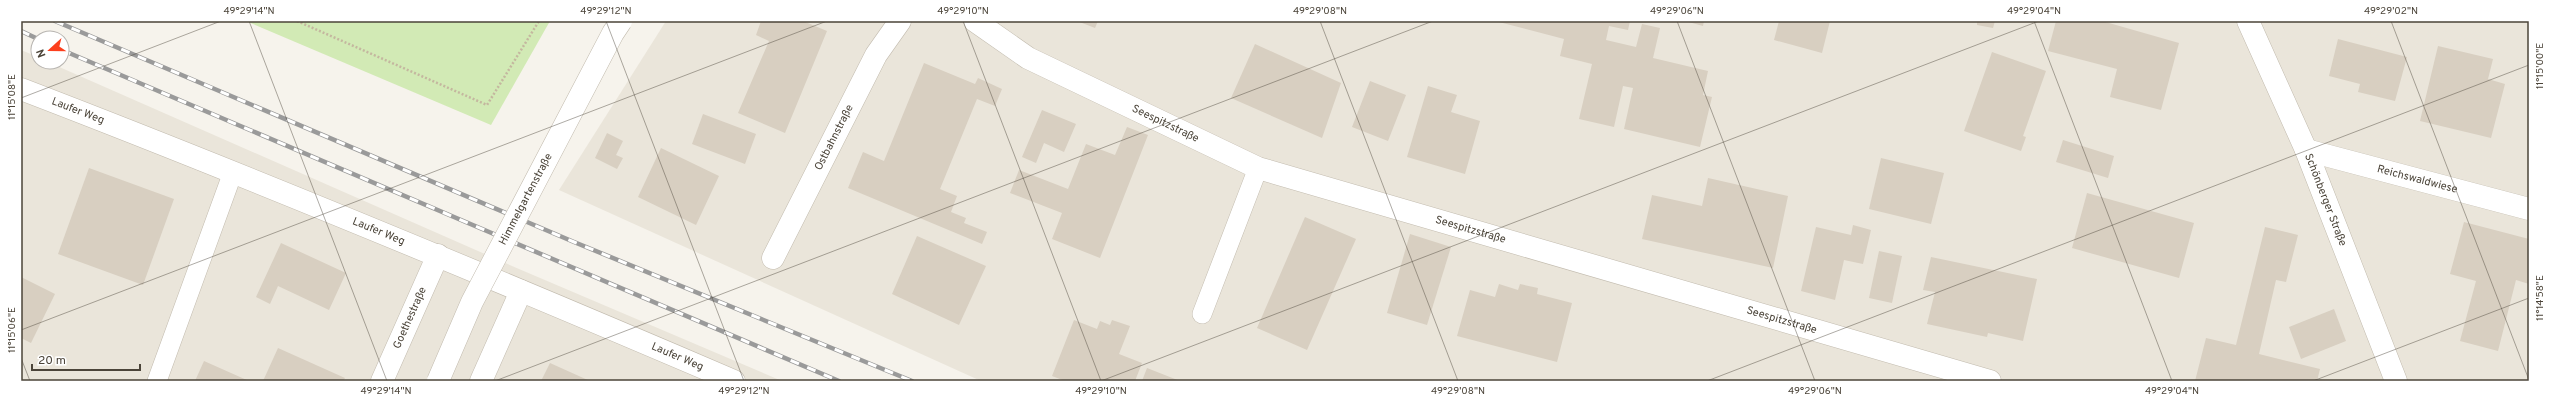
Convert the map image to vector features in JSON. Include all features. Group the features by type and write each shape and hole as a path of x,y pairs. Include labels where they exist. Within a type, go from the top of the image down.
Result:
{"street":[{"name":"Himmelgartenstraße","path":"438,381 472,302 609,40 621,21"},
{"name":"Ostbahnstraße","path":"773,258 876,55 900,21"},
{"name":"Seespitzstraße","path":"975,21 1028,58 1258,168 1987,381"},
{"name":"Schönberger Straße","path":"2248,21 2306,150 2396,381"},
{"name":"Laufer Weg","path":"21,89 233,172 438,255 734,381"},
{"name":"Reichswaldwiese","path":"2306,150 2529,209"},
{"name":"Goethestraße","path":"382,381 438,255"},
{"path":"481,381 521,291"}],"lane":[{"path":"1202,314 1258,168"},
{"path":"157,381 233,172"}],"path":[{"path":"297,21 487,105 539,21"}],"shaded area":[{"path":"666,21 2529,21 2529,381 981,381 559,190"},
{"path":"21,50 30,54 30,70 66,70 519,269 782,381 21,381"}],"green space":[{"path":"246,21 550,21 491,125"}],"building":[{"path":"761,21 803,21 827,31 785,133 738,113 769,41 756,35"},
{"path":"1077,21 1098,21 1095,28"},
{"path":"1495,21 1630,21 1628,30 1609,26 1606,40 1636,47 1642,24 1660,28 1653,58 1708,71 1703,95 1712,97 1700,147 1624,129 1633,88 1623,86 1614,127 1579,119 1592,64 1560,56 1564,39"},
{"path":"1685,21 1704,21 1703,26"},
{"path":"1779,21 1830,21 1822,53 1774,40"},
{"path":"1977,21 1995,21 1993,28 1977,25"},
{"path":"2056,21 2102,21 2179,43 2161,110 2110,97 2117,69 2048,51"},
{"path":"2338,39 2407,57 2395,101 2358,92 2360,84 2329,76"},
{"path":"1255,44 1341,83 1322,138 1231,98"},
{"path":"2438,46 2493,59 2488,79 2505,84 2491,138 2420,121"},
{"path":"1992,52 2046,71 2023,136 2026,137 2021,151 1964,131"},
{"path":"924,63 975,84 978,78 1002,89 995,106 977,99 940,189 957,196 951,212 966,218 964,223 987,232 982,244 848,188 863,152 884,161"},
{"path":"1370,81 1406,95 1388,141 1352,127"},
{"path":"1428,86 1457,95 1451,112 1480,121 1465,174 1407,157"},
{"path":"1042,110 1076,124 1064,152 1044,143 1036,163 1022,157"},
{"path":"703,114 756,134 745,164 692,144"},
{"path":"1127,127 1148,135 1100,258 1052,239 1062,213 1010,193 1019,170 1068,189 1086,144 1115,155"},
{"path":"607,133 623,141 616,155 623,158 617,169 595,158"},
{"path":"2063,140 2114,156 2108,178 2056,162"},
{"path":"661,148 719,176 696,225 638,197"},
{"path":"1881,158 1944,173 1931,224 1869,209"},
{"path":"89,168 174,199 143,285 58,254"},
{"path":"1708,178 1788,196 1773,268 1642,239 1652,195 1702,206"},
{"path":"2087,193 2194,223 2179,278 2072,248"},
{"path":"1305,217 1356,239 1307,350 1257,328"},
{"path":"2464,222 2529,239 2529,284 2516,280 2498,351 2460,341 2476,281 2450,274"},
{"path":"1853,225 1871,230 1863,264 1844,260 1835,300 1801,291 1816,227 1851,235"},
{"path":"2265,227 2298,235 2286,282 2276,280 2259,354 2320,369 2317,381 2195,381 2206,338 2236,345"},
{"path":"1410,234 1451,247 1427,325 1387,313"},
{"path":"917,236 986,266 959,325 892,294"},
{"path":"281,243 346,273 329,310 278,286 270,304 256,297"},
{"path":"1879,251 1902,256 1892,303 1869,298"},
{"path":"1931,257 2037,279 2023,341 1988,333 1987,337 1927,324 1935,292 1923,290"},
{"path":"21,277 55,294 31,343 21,338"},
{"path":"1499,284 1518,290 1520,284 1538,288 1537,294 1572,303 1557,362 1457,336 1470,290 1495,297"},
{"path":"2334,309 2346,341 2301,359 2289,327"},
{"path":"1074,320 1097,329 1100,321 1110,325 1112,320 1130,326 1119,354 1142,363 1135,381 1065,381 1052,376"},
{"path":"278,348 345,378 343,381 263,381"},
{"path":"204,361 249,381 195,381"},
{"path":"550,363 590,381 541,381"},
{"path":"1147,368 1180,381 1142,381"}],"railway":[{"path":"55,21 574,242 912,381"},
{"path":"21,31 30,35"},
{"path":"70,53 839,381"}]}
